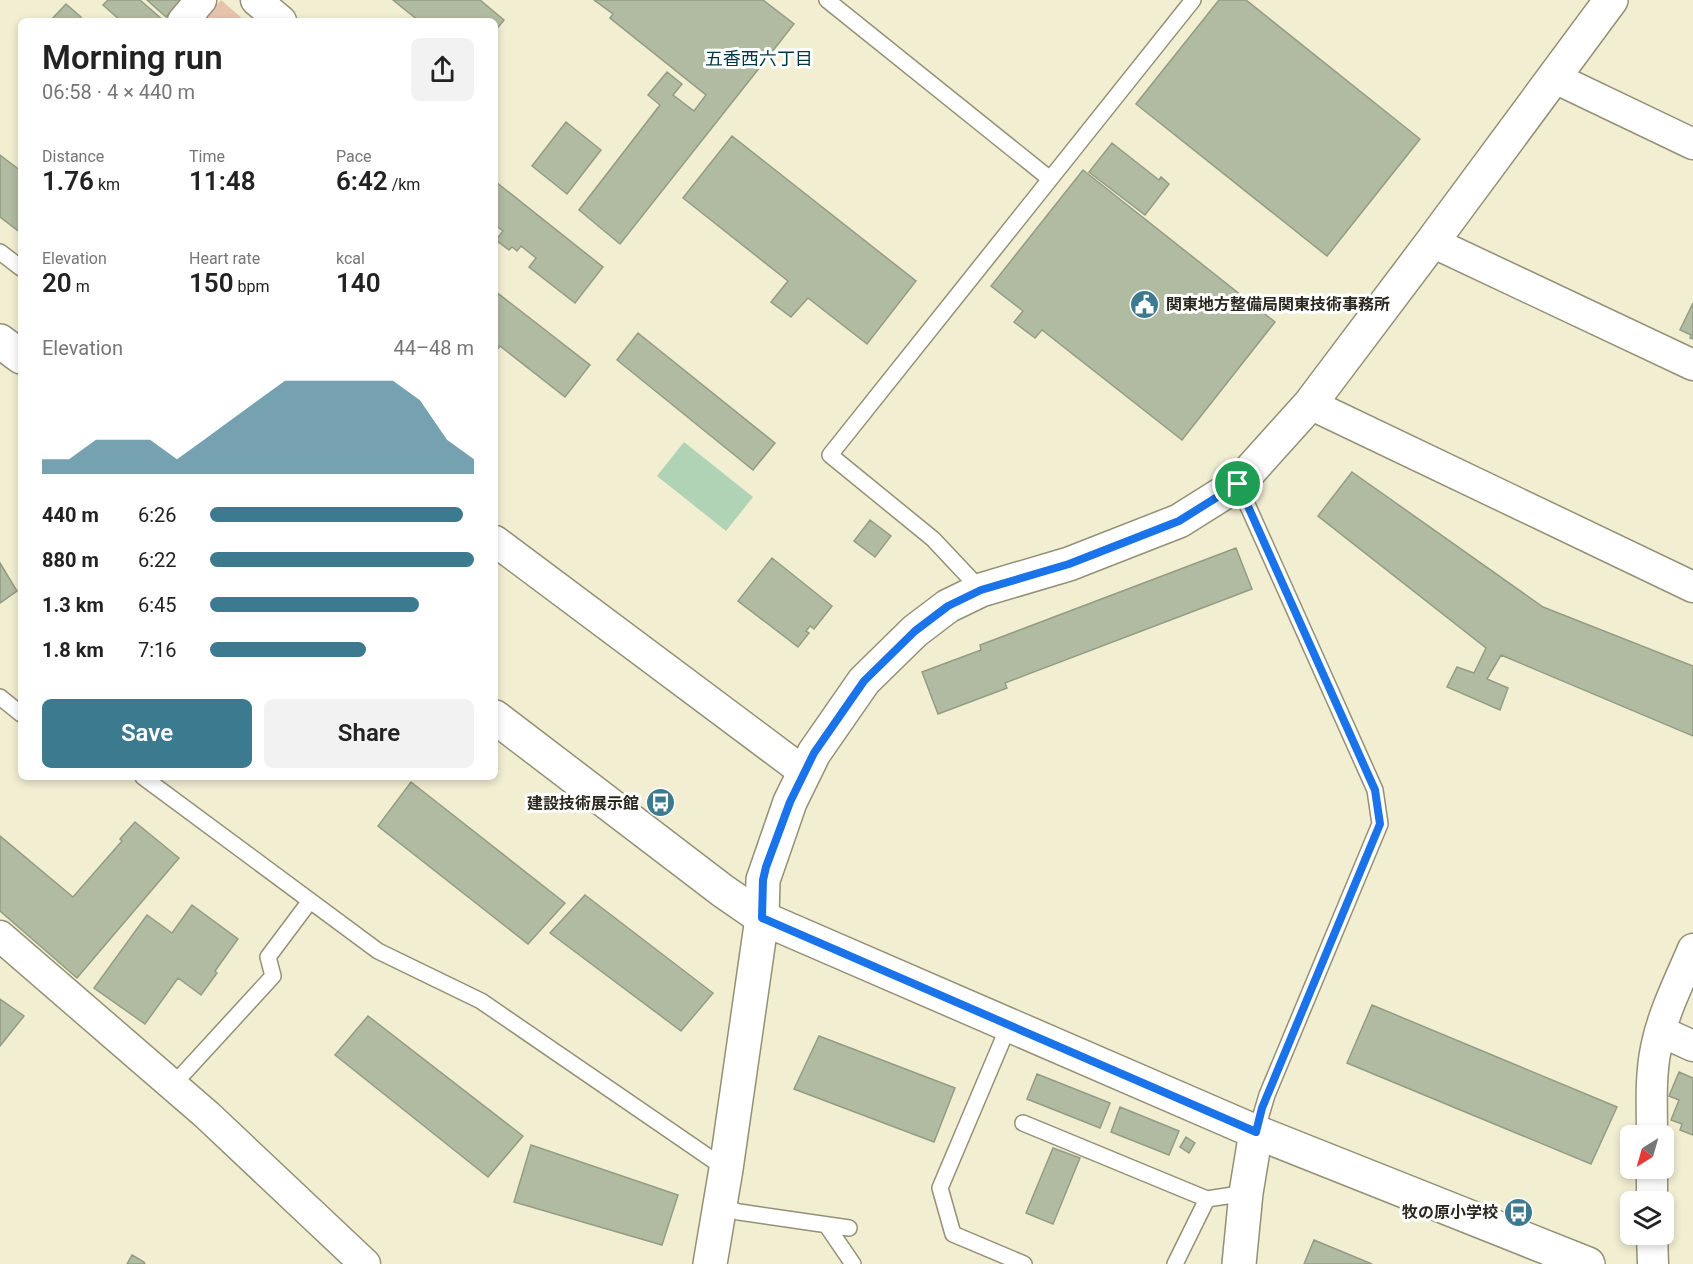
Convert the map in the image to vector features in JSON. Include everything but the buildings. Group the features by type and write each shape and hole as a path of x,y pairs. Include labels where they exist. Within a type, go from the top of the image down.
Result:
{"street":[{"path":"186,18 201,0"},
{"path":"256,0 277,18"},
{"path":"710,1264 762,918 763,880 766,867 790,802 814,753 864,681 915,631 948,606 981,590 1069,564 1179,521 1238,484 1310,404 1611,0"},
{"path":"1555,78 1693,144"},
{"path":"1432,242 1693,365"},
{"path":"0,341 18,354"},
{"path":"1310,404 1693,587"},
{"path":"498,543 804,772"},
{"path":"498,719 723,891 762,918 1256,1132 1588,1264"},
{"path":"0,936 207,1115 365,1264"},
{"path":"1652,1125 1652,1076 1655,1049 1667,1007 1693,949"},
{"path":"1660,1031 1693,1046"},
{"path":"1239,1264 1246,1193 1256,1132"},
{"path":"1652,1245 1653,1264"}],"lane":[{"path":"827,0 1050,179"},
{"path":"981,590 933,539 830,455 1193,0"},
{"path":"0,252 18,266"},
{"path":"1238,484 1375,790 1380,824 1262,1108 1256,1132"},
{"path":"0,697 18,712"},
{"path":"147,780 378,951 481,1001 726,1169"},
{"path":"173,1085 273,976 268,957 310,901"},
{"path":"1009,1025 940,1188 953,1234 1024,1264"},
{"path":"1023,1123 1207,1199 1246,1193"},
{"path":"1175,1264 1207,1199"},
{"path":"720,1206 739,1212 849,1228"},
{"path":"827,1226 853,1264"}],"shaded area":[{"path":"221,0 242,18 205,18"},
{"path":"684,442 753,497 726,531 657,476"}],"place":[{"name":"関東地方整備局関東技術事務所","path":"1145,304"},
{"name":"建設技術展示館","path":"660,803"},
{"name":"牧の原小学校","path":"1519,1212"}],"district":[{"name":"五香西六丁目","path":"759,59"}],"route":[{"path":"1238,484 1375,790 1380,824 1262,1108 1256,1132 762,918 763,880 766,867 790,802 814,753 864,681 915,631 948,606 981,590 1069,564 1179,521 1238,484"}]}
